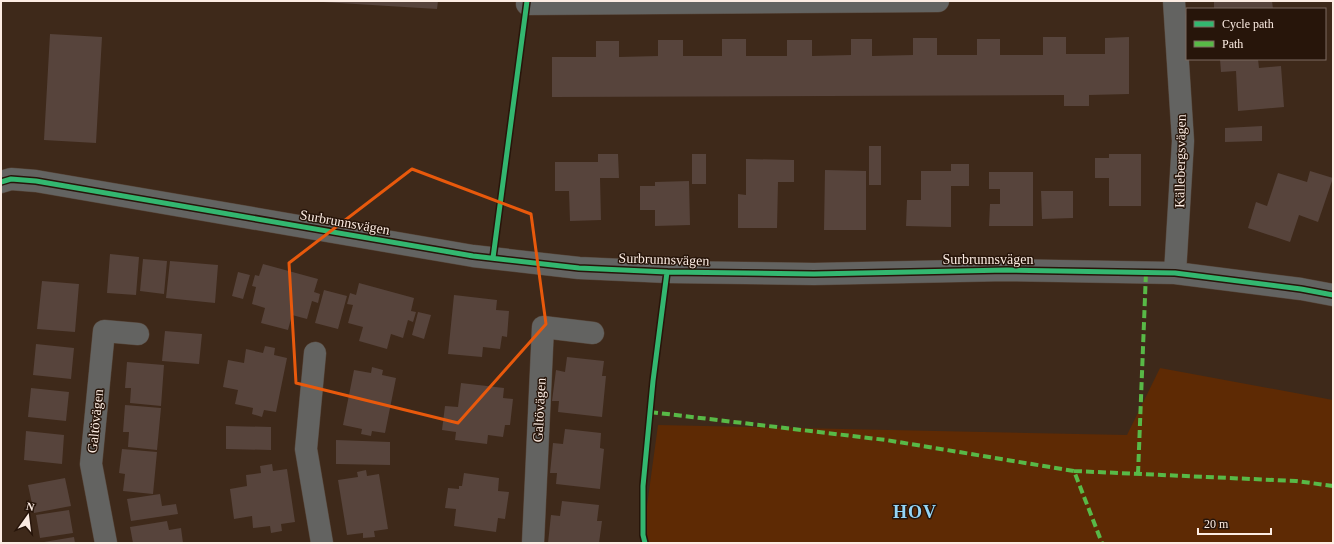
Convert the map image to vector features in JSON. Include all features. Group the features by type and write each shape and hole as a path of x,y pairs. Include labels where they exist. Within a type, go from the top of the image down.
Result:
{"street":[{"path":"527,4 938,1"},
{"name":"Källebergsvägen","path":"1174,1 1183,141 1175,273"},
{"name":"Surbrunnsvägen","path":"1,182 11,179 36,181 473,256 579,268 667,272 799,273 1007,270 1175,273 1301,289 1333,295"},
{"name":"Galtövägen","path":"533,543 543,327 593,333"},
{"name":"Galtövägen","path":"106,543 91,464 104,331 138,334"},
{"path":"315,353 306,449 322,543"}],"highlighted area":[{"path":"412,169 531,214 546,324 458,423 296,383 289,263"}],"shaded area":[{"path":"1160,368 1333,400 1333,543 646,543 643,535 658,425 1127,435"}],"building":[{"path":"323,1 438,1 437,9"},
{"path":"1214,1 1272,1 1273,8 1214,8"},
{"path":"50,34 102,37 96,143 44,140"},
{"path":"1043,37 1066,37 1066,54 1105,54 1105,38 1129,37 1129,94 1089,95 1089,106 1064,106 1064,95 552,97 552,57 596,57 596,41 619,41 619,57 658,56 658,40 683,40 683,56 722,56 722,39 746,39 746,56 787,56 787,40 812,40 812,56 851,55 851,39 872,39 872,56 913,55 913,38 937,38 937,55 977,55 977,39 1000,39 1000,55 1043,55"},
{"path":"1220,60 1258,60 1259,68 1281,66 1284,107 1238,111 1236,71 1221,72"},
{"path":"1262,126 1262,141 1225,142 1225,128"},
{"path":"869,146 881,146 881,185 869,185"},
{"path":"598,154 618,154 619,178 600,178 601,220 570,221 569,191 555,191 555,162 598,162"},
{"path":"692,154 706,154 706,184 692,184"},
{"path":"1109,154 1141,154 1141,206 1109,206 1109,178 1095,178 1095,158 1109,158"},
{"path":"746,159 794,160 794,182 778,182 777,228 738,228 738,194 746,195"},
{"path":"951,164 969,164 969,186 951,186 951,227 906,226 907,200 921,200 921,171 951,171"},
{"path":"825,170 866,171 866,230 824,230"},
{"path":"1310,171 1333,178 1318,222 1299,215 1290,242 1248,228 1256,202 1267,206 1278,173 1307,182"},
{"path":"989,172 1033,172 1033,226 989,226 990,204 1000,204 1000,189 989,189"},
{"path":"689,181 690,225 655,226 655,210 640,210 640,186 655,186 655,182"},
{"path":"1041,191 1073,191 1073,218 1042,219"},
{"path":"110,254 139,257 136,295 107,293"},
{"path":"143,259 167,261 164,294 140,291"},
{"path":"170,261 218,265 215,303 166,298"},
{"path":"263,264 318,279 314,292 320,294 318,303 312,301 307,319 292,315 288,330 261,323 265,308 252,304 256,287 252,286 255,275 259,276"},
{"path":"238,272 250,275 243,299 232,296"},
{"path":"42,281 79,284 75,332 37,329"},
{"path":"359,283 414,298 411,311 416,312 413,322 408,320 403,338 391,334 387,349 359,341 363,327 348,323 353,305 347,304 350,293 356,295"},
{"path":"324,290 347,296 338,329 315,323"},
{"path":"454,295 497,300 496,310 509,311 507,337 502,336 500,349 483,347 482,357 448,354"},
{"path":"418,312 431,315 424,339 412,335"},
{"path":"165,331 202,334 199,364 162,361"},
{"path":"36,344 74,348 71,379 33,375"},
{"path":"265,346 275,348 274,355 287,358 276,412 264,410 262,417 252,414 253,408 235,404 238,390 223,387 228,360 244,363 246,349 263,353"},
{"path":"567,357 604,361 602,376 606,376 602,417 558,412 559,401 552,401 556,370 565,372"},
{"path":"127,362 164,365 161,406 130,403 131,388 125,388"},
{"path":"372,367 383,370 382,375 396,378 385,433 372,431 371,436 361,434 362,429 343,425 354,370 371,373"},
{"path":"461,383 504,388 503,398 513,399 510,425 505,425 503,437 488,435 487,444 455,440 456,432 442,430 445,406 458,407"},
{"path":"31,388 69,392 66,421 28,417"},
{"path":"125,405 161,408 157,450 128,447 129,432 123,432"},
{"path":"226,426 271,427 271,450 226,449"},
{"path":"565,429 601,433 600,448 604,449 600,489 556,484 557,473 550,473 553,443 563,444"},
{"path":"26,431 64,435 62,464 24,460"},
{"path":"336,440 390,442 390,465 336,464"},
{"path":"122,449 157,452 153,494 123,491 125,474 119,473"},
{"path":"272,464 273,471 287,469 295,522 281,524 282,531 271,533 270,526 253,528 252,516 234,519 230,489 247,486 246,475 261,473 260,466"},
{"path":"366,470 367,476 379,474 388,529 374,531 375,537 363,538 363,533 347,535 338,480 358,477 357,472"},
{"path":"464,473 499,478 498,491 509,492 505,519 498,518 496,532 454,526 456,509 445,508 448,488 459,489 459,486 462,486"},
{"path":"65,478 71,506 34,513 28,485"},
{"path":"160,494 162,506 176,504 178,514 131,521 127,499"},
{"path":"562,501 599,505 597,521 602,521 599,543 548,543 551,515 560,516"},
{"path":"69,510 73,533 40,538 36,515"},
{"path":"167,521 169,530 181,528 183,543 133,543 130,527"},
{"path":"74,537 75,543 44,543 44,542"}],"marked path":[{"path":"1138,474 1146,272"},
{"path":"650,412 886,440 1074,471 1102,543"},
{"path":"1074,471 1296,481 1333,486"}],"cycle path":[{"path":"493,258 527,1"},
{"path":"1,182 11,179 36,181 473,256 579,268 667,272 814,274 1007,270 1175,273 1301,289 1333,295"},
{"path":"645,543 643,535 643,486 653,381 667,272"}],"district":[{"name":"HOV","path":"915,512"}]}
